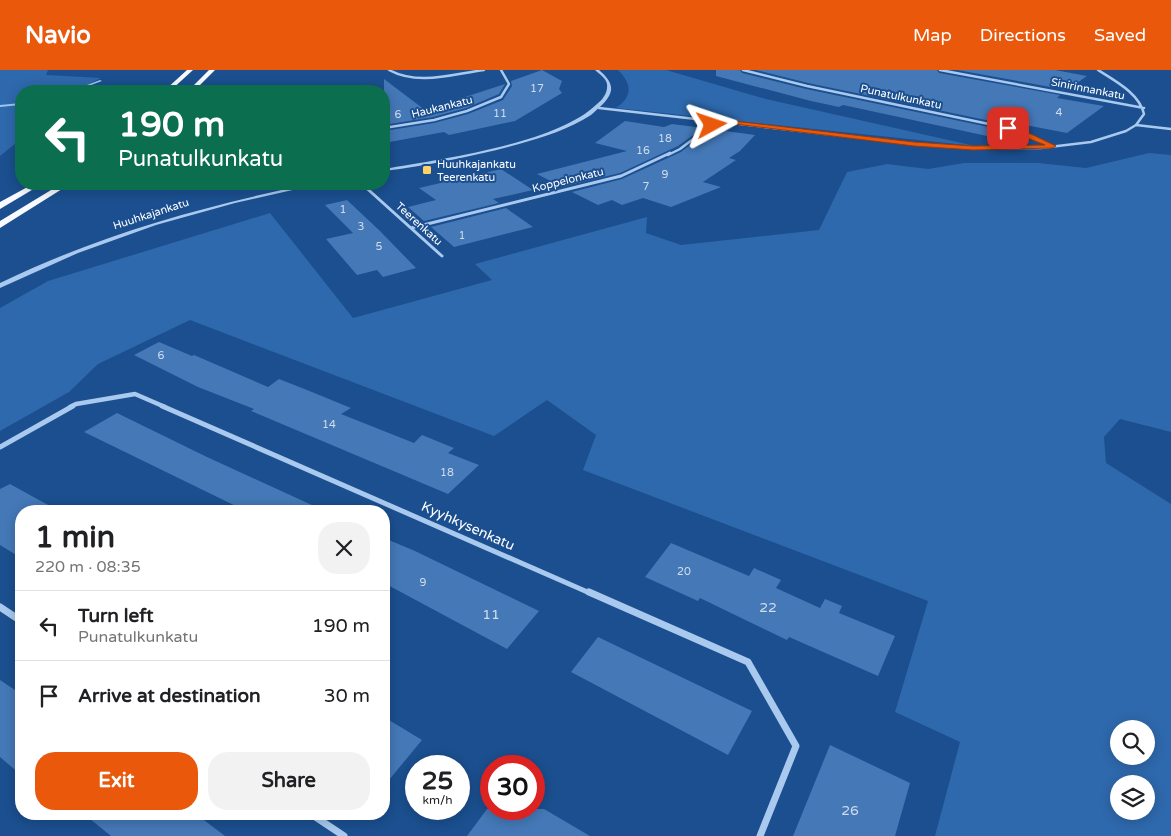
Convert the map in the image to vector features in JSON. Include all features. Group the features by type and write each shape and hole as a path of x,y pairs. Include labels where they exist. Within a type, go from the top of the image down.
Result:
{"highway":[{"path":"174,85 190,70"},
{"path":"197,85 212,70"},
{"path":"0,206 28,190"},
{"path":"0,225 56,190"}],"street":[{"path":"389,70 396,76 421,79 484,70"},
{"name":"Haukankatu","path":"390,127 434,120 466,111 501,97 509,84 501,70"},
{"path":"597,70 608,81 609,87 599,108"},
{"name":"Punatulkunkatu","path":"743,70 834,92 1008,128 1053,146"},
{"name":"Sinirinnankatu","path":"940,70 1144,108"},
{"path":"390,169 504,146 538,137 565,127 599,108 914,144 973,148 1053,146 1091,142 1126,131 1136,125 1144,114 1142,104 1128,91 1098,70"},
{"name":"Koppelonkatu","path":"411,228 621,176 680,148 717,120"},
{"path":"1136,125 1171,129"},
{"name":"Huuhkajankatu","path":"0,286 49,262 149,224 212,206 288,190"},
{"name":"Teerenkatu","path":"369,190 442,256"},
{"name":"Kyyhkysenkatu","path":"0,447 76,404 135,394 389,505"},
{"name":"Kyyhkysenkatu","path":"390,505 748,662 796,746 760,836"},
{"path":"0,607 15,617"},
{"path":"320,820 344,836"}],"shaded area":[{"path":"0,70 48,70 46,75 101,78 87,85 15,85 15,144 0,156"},
{"path":"618,70 666,70 766,99 975,146 616,108 625,99 629,90 626,80"},
{"path":"1149,153 1171,155 1171,432 1120,419 1104,437 1106,463 1171,504 1171,836 935,836 960,742 895,712 928,601 583,470 596,435 547,400 494,436 190,320 98,364 69,392 0,431 0,308 48,281 270,213 353,318 492,280 475,264 647,217 646,233 681,245 819,230 847,172 887,164 928,169 964,163 1038,163 1086,168"}],"building":[{"path":"542,70 562,81 559,89 562,93 515,121 449,135 444,132 390,142 390,130 434,123 468,114 503,100 512,86 511,81"},
{"path":"716,70 740,70 742,73 806,89 998,129 987,136 843,105 839,107 716,76"},
{"path":"756,70 937,70 939,73 1060,95 1057,98 1104,106 1067,133 1010,122 1005,124 808,83"},
{"path":"957,70 1055,70 1087,76 1067,90"},
{"path":"384,79 425,110 505,84 499,94 466,108 433,117 390,124 390,85 384,85"},
{"path":"625,121 664,127 672,124 703,128 678,146 620,173 562,187 537,174 627,151 595,143"},
{"path":"711,129 755,135 740,151 729,158 736,160 703,182 721,187 671,207 643,198 622,205 612,200 598,205 572,192 622,179 681,152"},
{"path":"501,169 533,190 493,199 499,203 424,221 408,207 436,200 419,188"},
{"path":"347,200 416,268 383,277 377,270 357,275 326,239 353,233 325,205"},
{"path":"506,208 533,227 454,247 431,227"},
{"path":"159,342 268,387 279,379 351,408 341,414 414,443 422,435 454,448 448,453 479,465 448,494 251,411 254,409 198,387 134,355"},
{"path":"117,413 312,505 234,505 84,432"},
{"path":"10,484 48,505 15,505 15,554 0,545 0,489"},
{"path":"390,541 539,611 507,649 390,586"},
{"path":"671,543 749,576 754,568 781,580 776,588 820,608 825,599 842,606 839,613 895,636 878,676 789,637 787,640 700,598 698,601 645,577"},
{"path":"598,637 752,711 728,755 571,672"},
{"path":"0,680 15,690 15,770 0,757"},
{"path":"390,721 422,740 410,755 405,755 405,761 390,779"},
{"path":"830,745 910,783 895,836 793,836"},
{"path":"545,810 590,836 467,836 480,818 480,820 545,820"},
{"path":"91,820 204,820 225,836 111,836"}],"waterway":[{"path":"90,85 101,81"},
{"path":"0,106 15,105"}],"place":[{"name":"Huuhkajankatu Teerenkatu","path":"427,170"}],"route":[{"path":"712,125 717,120 914,144 973,148 1053,146 1018,130 1008,128"}]}
